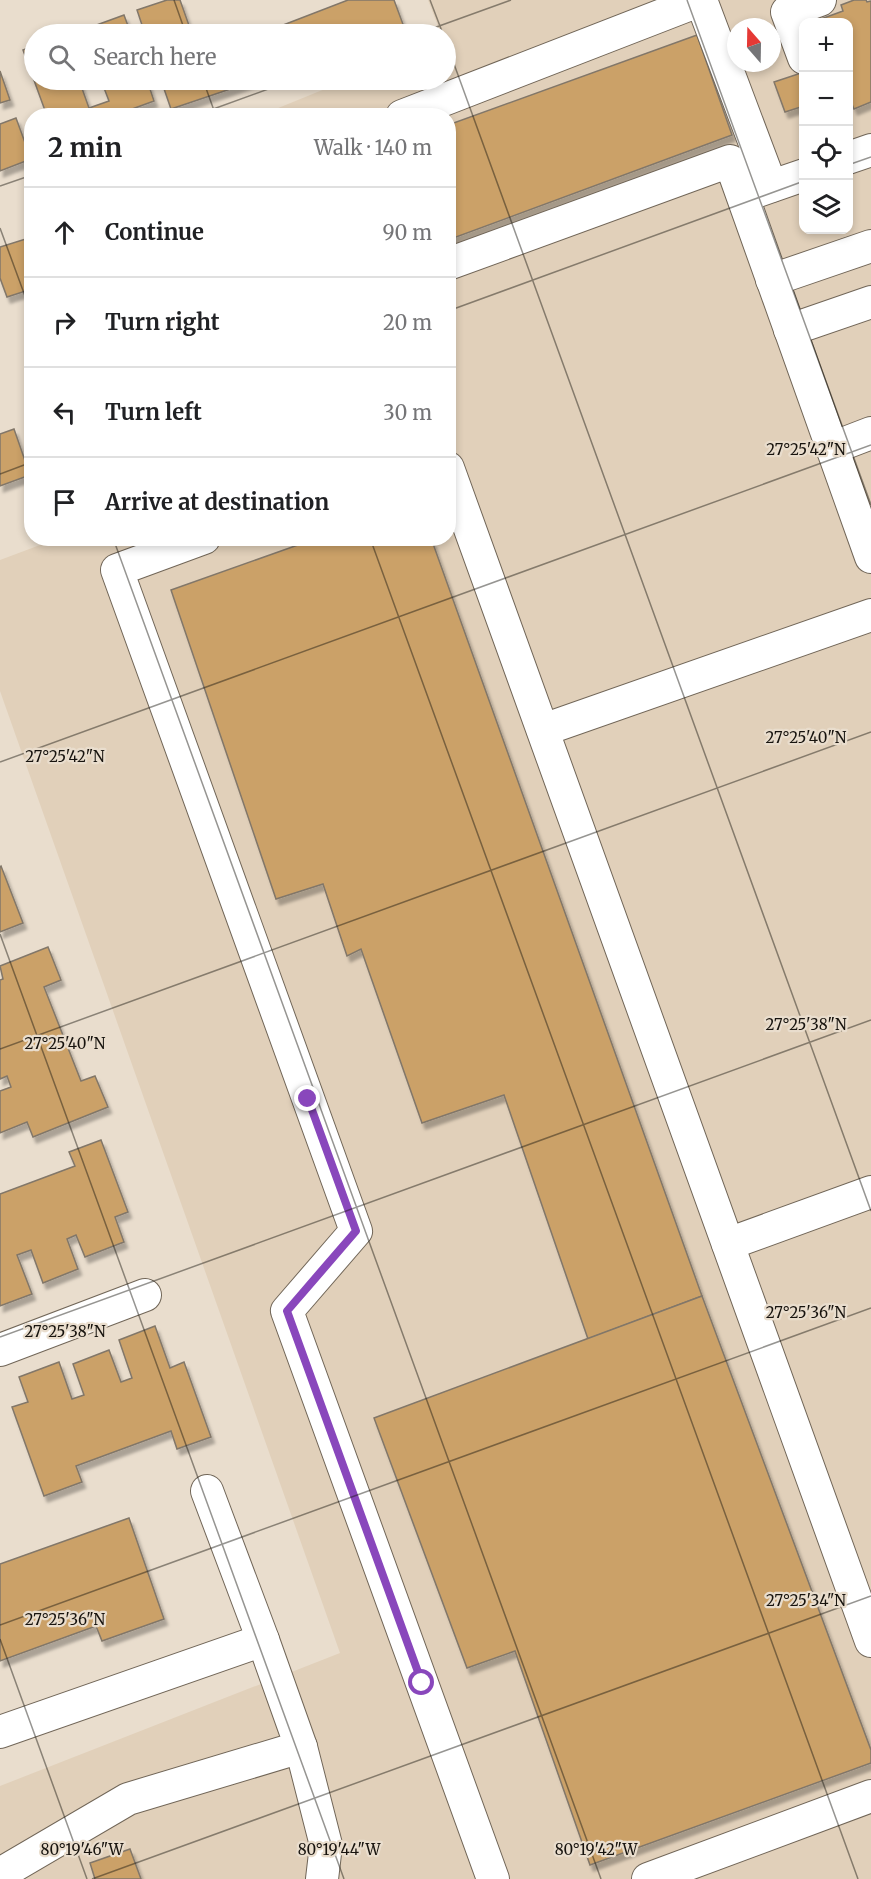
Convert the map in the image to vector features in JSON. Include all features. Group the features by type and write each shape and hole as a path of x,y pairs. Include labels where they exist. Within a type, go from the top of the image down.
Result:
{"lane":[{"path":"421,108 663,7 701,0 757,192 772,280 871,557"},
{"path":"799,44 787,12 820,0"},
{"path":"853,157 871,150"},
{"path":"456,261 730,161 757,192"},
{"path":"757,192 799,177"},
{"path":"772,280 871,246"},
{"path":"790,330 871,302"},
{"path":"832,448 871,433"},
{"path":"456,490 870,1635"},
{"path":"182,546 117,570 356,1231 287,1311 493,1879"},
{"path":"543,730 871,615"},
{"path":"728,1244 871,1192"},
{"path":"0,1350 145,1295"},
{"path":"207,1491 301,1747 326,1845 322,1879"},
{"path":"0,1732 263,1640"},
{"path":"0,1874 128,1799 301,1747"},
{"path":"648,1879 871,1796"}],"shaded area":[{"path":"428,0 871,0 871,1879 0,1879 0,1786 340,1653 0,691 0,560 37,546 456,546 456,108 278,108 322,90 456,90 456,24 437,24"}],"building":[{"path":"167,0 180,0 188,24 142,24 137,10"},
{"path":"348,0 394,0 403,24 286,24"},
{"path":"854,0 871,1 871,102 854,109 853,18 824,18 843,11 841,5"},
{"path":"124,15 127,24 99,24"},
{"path":"697,35 732,135 456,237 456,122"},
{"path":"0,71 10,100 0,103"},
{"path":"799,74 799,108 785,112 774,82"},
{"path":"38,90 83,90 89,108 44,108"},
{"path":"105,90 150,90 154,101 135,108 89,108 109,101"},
{"path":"164,90 227,90 174,108 171,108"},
{"path":"16,118 24,140 24,162 0,171 0,124"},
{"path":"24,240 24,292 7,297 0,278 0,247"},
{"path":"14,429 24,458 24,477 0,486 0,434"},
{"path":"295,546 434,546 702,1296 588,1339 504,1095 422,1123 361,949 347,956 323,884 276,899 171,590"},
{"path":"0,867 23,923 0,932"},
{"path":"48,947 61,980 44,987 81,1081 95,1076 108,1107 33,1137 27,1122 0,1133 0,1091 11,1087 7,1076 0,1079 0,980 3,979 0,966"},
{"path":"101,1140 128,1212 115,1217 124,1242 85,1257 76,1235 67,1239 78,1269 43,1283 31,1250 17,1255 32,1294 0,1306 0,1194 75,1166 69,1152"},
{"path":"702,1296 871,1750 871,1763 590,1865 515,1651 467,1668 374,1418"},
{"path":"155,1326 170,1368 184,1362 211,1437 177,1449 171,1431 76,1466 82,1482 44,1496 12,1407 28,1402 19,1377 59,1362 72,1399 84,1395 73,1364 109,1350 121,1382 132,1378 119,1340"},
{"path":"129,1518 164,1619 102,1641 96,1626 0,1661 0,1564"},
{"path":"130,1849 141,1879 95,1879 90,1863"}],"route":[{"path":"308,1099 356,1231 287,1311 422,1683"}]}
